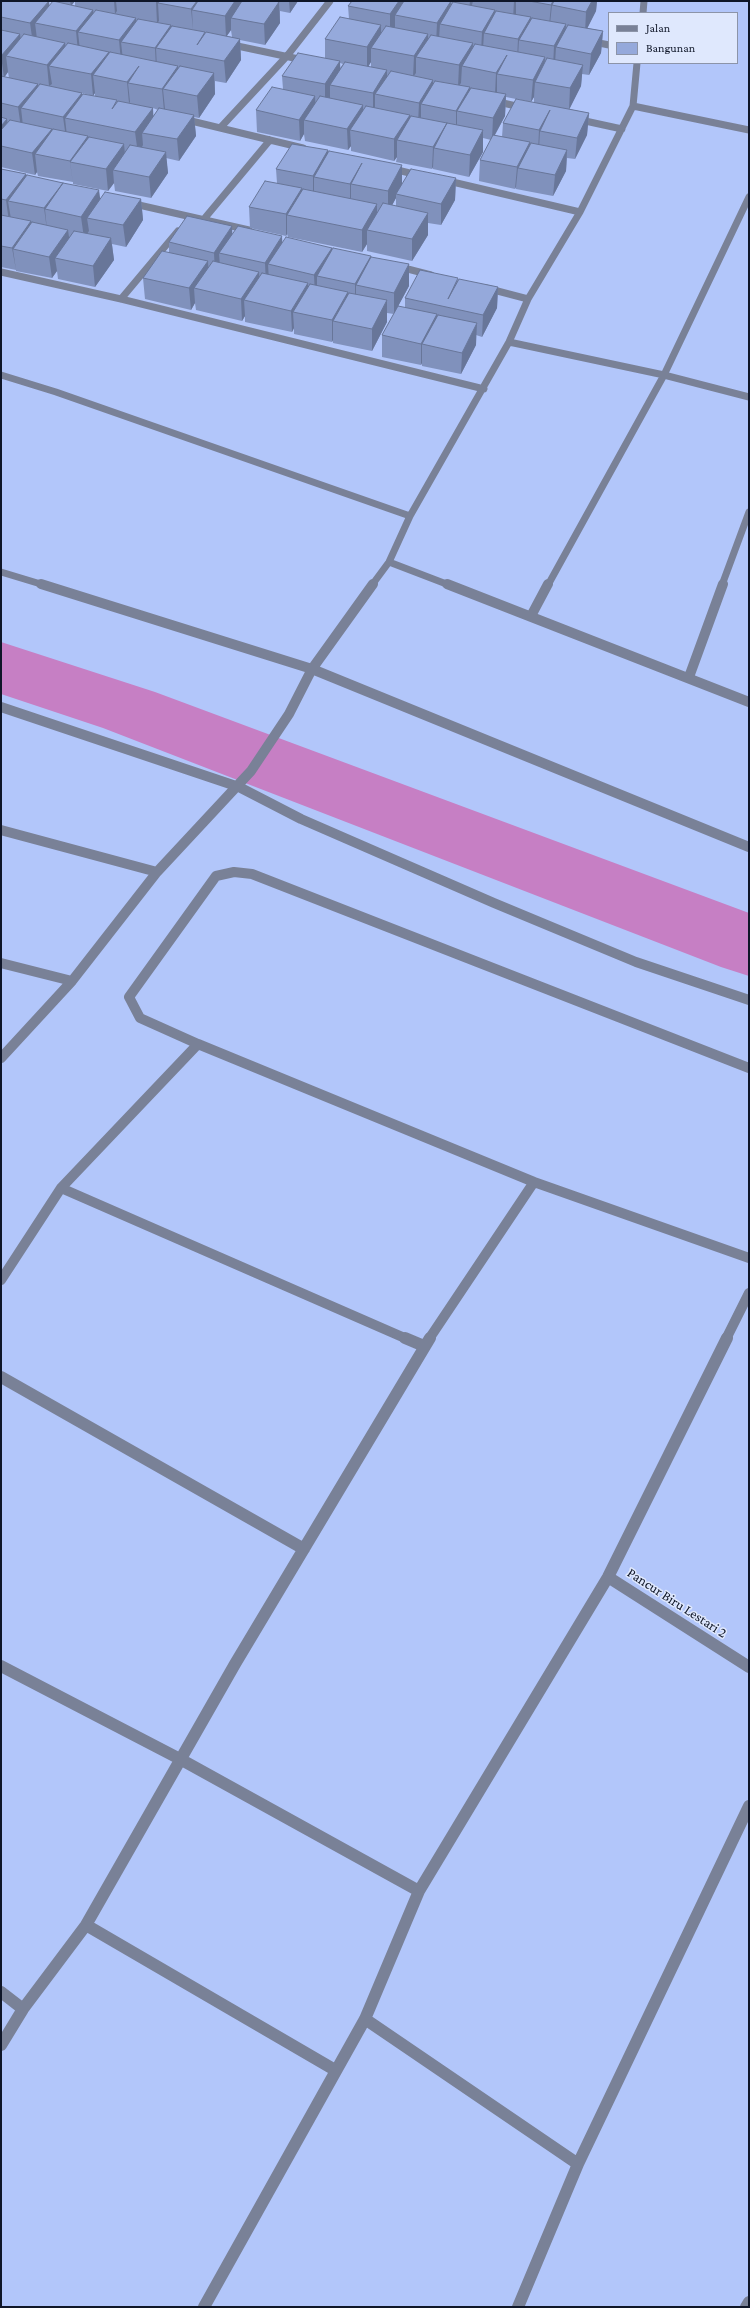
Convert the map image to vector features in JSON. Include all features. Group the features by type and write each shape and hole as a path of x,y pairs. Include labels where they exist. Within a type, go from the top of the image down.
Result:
{"street":[{"path":"221,128 287,56 330,1"},
{"path":"643,12 644,1"},
{"path":"578,38 608,45"},
{"path":"218,42 318,63"},
{"path":"1,1058 72,981 157,872 239,787 289,714 312,669 389,562 410,516 484,389 509,342 528,298 580,212 622,129 633,106 637,64"},
{"path":"490,100 536,110"},
{"path":"633,106 749,130"},
{"path":"568,117 622,129"},
{"path":"176,118 309,149"},
{"path":"204,219 270,140"},
{"path":"379,165 580,212"},
{"path":"531,616 664,374 749,197"},
{"path":"122,201 258,232"},
{"path":"121,299 190,217"},
{"path":"389,264 443,278"},
{"path":"1,272 121,299 484,389"},
{"path":"482,287 528,298"},
{"path":"509,342 664,374 749,397"},
{"path":"1,375 64,394 410,516"},
{"path":"689,677 749,512"},
{"path":"389,562 689,677 749,702"},
{"path":"1,572 312,669 749,847"},
{"path":"1,707 239,787 301,819 494,904 636,962 749,1000"},
{"path":"1,830 157,872"},
{"path":"749,1068 260,877 234,872 216,876 129,997 140,1018 198,1044 534,1182 749,1258"},
{"path":"1,963 72,981"},
{"path":"1,1280 61,1188 198,1044"},
{"path":"1,2045 23,2009 86,1925 180,1759 424,1346 534,1182"},
{"path":"61,1188 424,1346"},
{"path":"204,2307 335,2070 365,2019 419,1891 608,1577 749,1293"},
{"path":"1,1377 304,1549"},
{"name":"Pancur Biru Lestari 2","path":"608,1577 749,1667"},
{"path":"1,1666 180,1759 419,1891"},
{"path":"518,2307 578,2164 749,1806"},
{"path":"86,1925 335,2070"},
{"path":"1,1992 23,2009"},
{"path":"365,2019 578,2164"},
{"path":"746,2307 749,2302"}],"building":[{"path":"2,1 49,1 30,23 1,17"},
{"path":"53,1 93,10 76,31 35,23"},
{"path":"159,1 197,1 191,9 158,3"},
{"path":"198,1 235,1 225,16 192,10"},
{"path":"242,1 279,2 264,24 231,18"},
{"path":"352,1 399,1 390,14 348,6"},
{"path":"404,1 451,1 437,23 395,15"},
{"path":"529,1 553,1 551,5"},
{"path":"554,1 592,1 586,12 552,5"},
{"path":"453,2 495,10 482,32 440,24"},
{"path":"96,10 136,18 119,40 78,32"},
{"path":"496,11 531,17 518,39 484,33"},
{"path":"340,17 381,25 367,47 325,39"},
{"path":"532,18 566,24 554,46 519,40"},
{"path":"138,19 171,25 155,48 121,42"},
{"path":"568,25 603,31 591,54 556,47"},
{"path":"172,26 205,32 197,45 206,32 240,39 224,61 156,48"},
{"path":"386,26 428,34 414,56 371,48"},
{"path":"1,30 20,34 1,56"},
{"path":"24,34 65,43 47,65 6,56"},
{"path":"431,35 473,43 459,65 416,57"},
{"path":"68,43 109,52 91,74 49,66"},
{"path":"475,44 545,57 533,80 497,74 507,55 496,73 462,66"},
{"path":"110,52 178,66 162,89 128,83 139,66 127,82 93,75"},
{"path":"298,53 340,61 325,84 282,76"},
{"path":"547,58 583,65 570,88 535,82"},
{"path":"345,62 387,70 373,93 330,85"},
{"path":"180,66 214,73 197,96 163,89"},
{"path":"391,71 433,80 419,103 375,94"},
{"path":"1,76 38,84 18,107 1,103"},
{"path":"435,81 470,87 456,111 421,104"},
{"path":"40,84 82,93 63,117 21,108"},
{"path":"272,87 315,96 299,120 256,110"},
{"path":"471,88 506,94 493,118 457,111"},
{"path":"83,94 117,100 112,109 118,101 153,108 135,132 65,118"},
{"path":"320,96 363,105 347,129 304,120"},
{"path":"516,99 589,113 577,138 540,131 550,110 539,130 503,123"},
{"path":"366,106 410,115 394,139 350,130"},
{"path":"159,108 194,115 177,139 142,133"},
{"path":"411,116 447,123 433,147 397,140"},
{"path":"1,117 7,119 1,126"},
{"path":"10,120 52,129 32,153 1,146 1,130"},
{"path":"447,123 483,130 470,155 434,148"},
{"path":"53,129 88,136 70,161 35,154"},
{"path":"493,135 530,142 517,167 480,160"},
{"path":"89,137 124,144 106,169 70,162"},
{"path":"531,143 567,150 555,175 518,168"},
{"path":"292,144 328,150 313,176 276,169"},
{"path":"130,145 166,152 149,177 113,170"},
{"path":"329,151 402,165 388,191 351,184 362,163 350,184 314,177"},
{"path":"1,169 26,174 6,200 1,199"},
{"path":"411,169 456,178 441,204 396,194"},
{"path":"27,175 63,183 44,208 8,201"},
{"path":"265,181 302,188 286,214 249,207"},
{"path":"63,183 99,190 81,217 45,209"},
{"path":"303,189 377,204 362,230 287,215"},
{"path":"105,192 141,199 123,225 87,218"},
{"path":"383,203 428,213 412,239 367,230"},
{"path":"1,215 31,221 12,248 1,246"},
{"path":"187,216 232,226 214,253 169,242"},
{"path":"32,222 68,230 49,257 13,249"},
{"path":"238,226 282,236 265,263 219,253"},
{"path":"74,231 111,238 93,266 55,258"},
{"path":"286,237 332,248 314,275 268,264"},
{"path":"333,248 371,256 355,284 317,276"},
{"path":"162,251 208,261 189,288 143,278"},
{"path":"371,257 409,264 394,293 356,285"},
{"path":"213,261 259,272 241,299 194,288"},
{"path":"420,270 458,278 448,299 459,279 498,287 483,315 405,298"},
{"path":"262,273 308,283 291,311 244,300"},
{"path":"310,284 348,292 332,320 293,312"},
{"path":"349,293 387,300 372,329 333,321"},
{"path":"398,306 437,314 421,344 382,335"},
{"path":"438,315 477,323 462,353 422,344"}],"waterway":[{"path":"1,667 129,710 749,945"}]}
